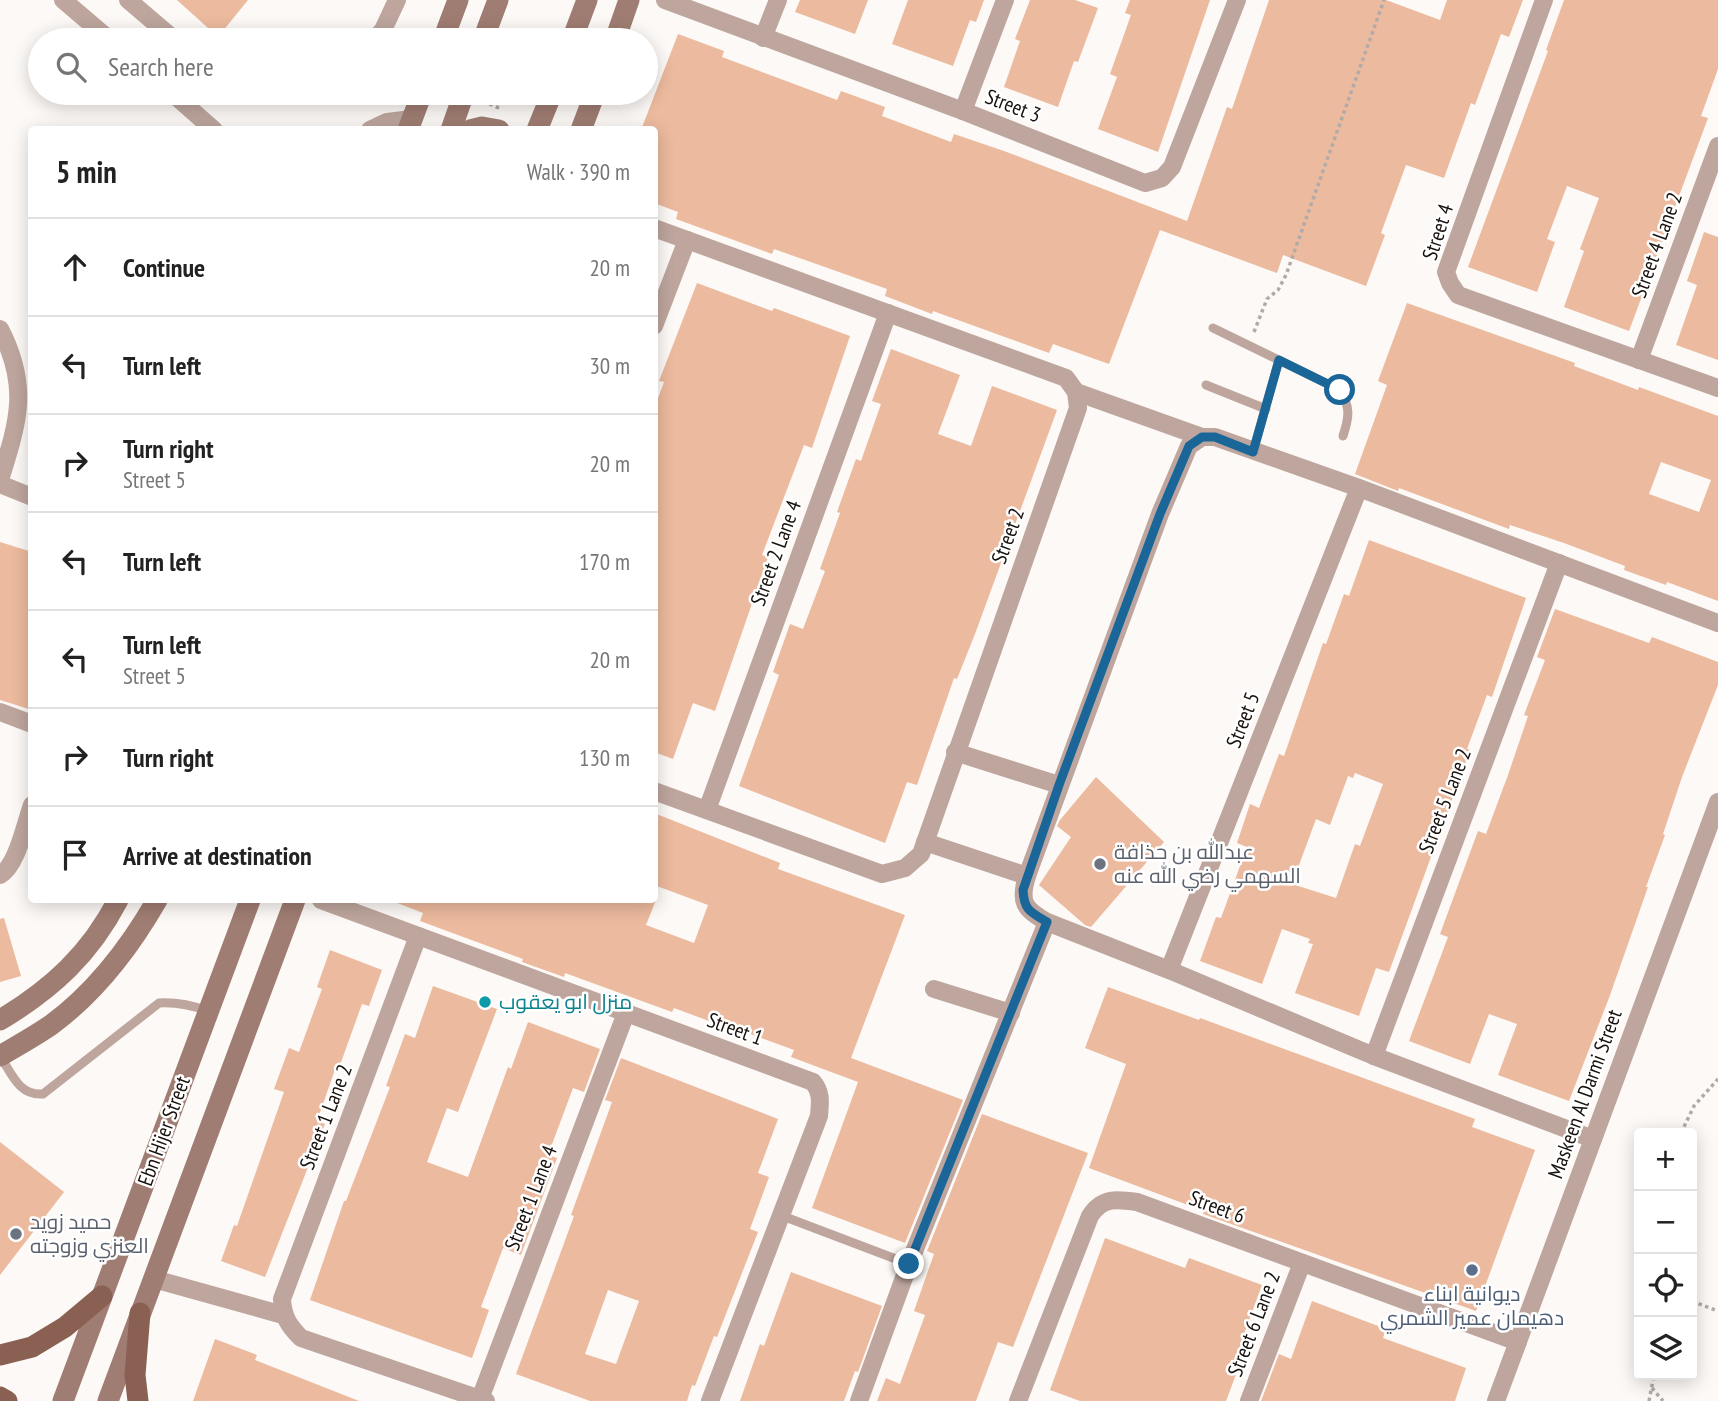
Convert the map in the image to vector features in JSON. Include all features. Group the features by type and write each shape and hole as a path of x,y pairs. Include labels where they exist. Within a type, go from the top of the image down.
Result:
{"main road":[{"path":"448,28 458,0"},
{"path":"489,28 498,0"},
{"path":"576,28 587,0"},
{"path":"619,28 629,0"},
{"path":"410,124 417,105"},
{"path":"452,126 460,105"},
{"path":"539,126 547,105"},
{"path":"583,126 591,105"},
{"path":"0,1020 26,1005 78,961 116,903"},
{"path":"0,1056 52,1024 100,981 139,932 155,903"},
{"name":"Ebn Hijer Street","path":"63,1401 249,903"},
{"name":"Ebn Hijer Street","path":"108,1401 294,903"},
{"path":"0,1355 32,1347 65,1327 102,1296"},
{"path":"138,1401 135,1374 140,1313"},
{"path":"0,1397 7,1401"}],"street":[{"path":"63,0 96,28"},
{"path":"128,0 161,28"},
{"path":"384,28 397,0"},
{"name":"Street 3","path":"665,0 963,111 1145,183 1154,182 1168,174 1172,167 1237,0"},
{"path":"763,38 778,0"},
{"path":"963,111 1005,0"},
{"name":"Street 4","path":"1544,0 1446,272 1450,284 1458,295 1718,388"},
{"path":"186,105 210,126"},
{"path":"378,126 387,122 410,124"},
{"name":"Street 4 Lane 2","path":"1639,360 1718,146"},
{"path":"658,229 1066,378 1076,392 1202,437 1215,437 1359,488 1718,623"},
{"path":"658,316 687,240"},
{"name":"Street 2 Lane 4","path":"706,810 888,313"},
{"path":"0,329 10,349 19,392 17,424 0,482 28,495"},
{"name":"Street 2","path":"658,792 881,874 905,868 921,854 1078,408 1076,392"},
{"path":"1202,437 1189,446 1160,514 1027,876 1023,890 1024,903 1031,913 1047,922 1374,1056 1592,1139"},
{"name":"Street 5","path":"1169,970 1359,488"},
{"name":"Street 5 Lane 2","path":"1374,1056 1559,563"},
{"path":"0,712 28,722"},
{"path":"955,752 1059,785"},
{"name":"Maskeen Al Darmi Street","path":"1496,1401 1716,814"},
{"path":"0,875 12,861 28,816"},
{"path":"925,842 1027,876"},
{"name":"Street 1","path":"329,903 813,1082 818,1088 819,1116 710,1401"},
{"path":"859,1401 909,1264 1047,922"},
{"name":"Street 1 Lane 2","path":"283,1315 282,1299 418,936"},
{"path":"934,989 1011,1013"},
{"name":"Street 1 Lane 4","path":"483,1400 626,1013"},
{"name":"Street 6","path":"1018,1401 1090,1216 1103,1202 1120,1199 1137,1202 1518,1342"},
{"name":"Street 6 Lane 2","path":"1249,1401 1302,1263"},
{"path":"154,1279 283,1315 302,1338 483,1400"}],"lane":[{"path":"1213,328 1340,390 1347,401 1349,417 1343,436"},
{"path":"1253,452 1279,360"},
{"path":"1206,385 1266,409"},
{"path":"0,1056 23,1090 32,1095 43,1094 159,1003 189,1004 208,1012"},
{"path":"780,1214 909,1264"}],"path":[{"path":"1250,344 1260,312 1286,275 1384,0"},
{"path":"1683,1128 1693,1106 1718,1079"},
{"path":"1697,1303 1718,1311"},
{"path":"1649,1401 1653,1380"},
{"path":"1652,1388 1664,1401"}],"building":[{"path":"177,0 248,0 225,28 208,28"},
{"path":"800,0 868,0 855,34 795,12"},
{"path":"908,0 984,0 976,22 970,20 953,66 892,44"},
{"path":"1030,0 1075,0 1098,8 1078,62 1074,61 1058,107 1004,87 1020,41 1015,39"},
{"path":"1130,0 1210,0 1158,152 1098,129 1117,77 1110,74 1131,15 1125,13"},
{"path":"1269,0 1386,0 1440,20 1447,0 1523,0 1509,37 1501,34 1475,105 1471,103 1444,178 1406,165 1381,233 1385,235 1366,286 1283,255 1277,273 1160,230 1109,364 1053,344 1049,353 933,311 932,314 885,296 887,289 774,249 772,254 676,219 678,212 658,204 658,126 643,126 651,105 658,105 658,86 678,34 724,51 722,57 837,100 841,91 885,107 882,116 951,142 954,134 1187,221 1227,107 1232,109"},
{"path":"1564,0 1718,0 1718,69 1701,116 1708,118 1629,331 1564,307 1584,251 1580,249 1599,198 1567,186 1547,239 1555,242 1537,292 1468,267 1548,51 1546,50"},
{"path":"1704,232 1718,237 1718,360 1676,345 1697,285 1687,281"},
{"path":"697,283 850,336 812,448 804,445 762,555 768,557 715,711 693,703 673,759 658,753 658,398 664,382 659,381"},
{"path":"1407,303 1575,363 1574,366 1638,390 1639,387 1718,416 1718,601 1624,570 1625,566 1564,543 1510,525 1509,529 1355,474 1387,385 1378,381","holes":["1661,462 1711,480 1699,512 1649,494"]},
{"path":"891,349 960,375 938,434 971,446 992,386 1057,410 975,634 957,679 954,678 917,785 907,782 885,843 739,786 779,675 773,672 790,624 803,629 825,571 820,569 840,513 837,512 856,459 861,461 881,404 872,401"},
{"path":"1369,540 1526,598 1492,697 1487,695 1467,749 1470,750 1389,972 1376,968 1359,1016 1295,993 1313,944 1308,943 1310,939 1282,929 1262,984 1200,961 1216,917 1221,918 1247,847 1237,843 1250,804 1259,808 1279,754 1284,756 1323,643 1326,644 1344,594 1349,596","holes":["1355,773 1383,784 1360,846 1355,844 1336,898 1292,884 1316,819 1330,825 1348,776 1353,778"]},
{"path":"0,542 28,551 28,709 0,700"},
{"path":"1555,609 1649,643 1652,637 1718,662 1718,685 1682,777 1648,887 1609,998 1569,1101 1498,1075 1517,1024 1489,1014 1470,1064 1409,1041 1448,937 1440,934 1478,831 1486,834 1528,716 1524,715 1545,660 1537,657"},
{"name":"عبدالله بن حذافة السهمي رضي الله عنه","path":"1096,777 1164,842 1091,927 1085,925 1039,885 1071,837 1057,826 1060,820"},
{"path":"658,815 780,863 778,869 905,915 851,1058 963,1100 905,1243 812,1208 858,1082 791,1057 794,1050 726,1025 725,1027 674,1008 672,1012 565,973 564,977 522,962 523,959 420,921 423,913 397,903 655,903 646,925 694,943 708,905 658,886"},
{"path":"4,918 21,976 0,982 0,919"},
{"path":"330,950 382,970 369,1006 362,1004 340,1065 337,1064 317,1121 325,1124 265,1277 221,1261 234,1225 237,1226 284,1092 274,1089 289,1048 299,1052 322,989 317,987"},
{"path":"433,986 497,1009 458,1112 447,1108 427,1162 468,1177 508,1067 511,1069 528,1022 600,1049 584,1092 573,1088 548,1155 557,1158 521,1255 503,1248 481,1307 489,1310 472,1358 310,1300 344,1201 390,1087 386,1086 405,1034 415,1038"},
{"path":"1108,987 1475,1119 1472,1127 1535,1150 1476,1311 1203,1214 1204,1211 1089,1168 1126,1064 1085,1048"},
{"path":"621,1058 778,1119 758,1173 769,1177 750,1229 758,1232 717,1337 714,1336 687,1401 590,1401 516,1374 574,1216 571,1215 612,1102 605,1100","holes":["608,1290 639,1301 616,1364 585,1354"]},
{"path":"982,1114 1088,1153 1013,1347 998,1342 976,1401 877,1401 886,1378 900,1384 925,1315 914,1311 934,1254 927,1251"},
{"name":"حميد زويد العنزي وزوجته","path":"0,1142 64,1192 0,1275"},
{"path":"1105,1238 1185,1268 1189,1258 1262,1285 1240,1345 1246,1348 1226,1401 1080,1401 1050,1390"},
{"path":"791,1272 882,1306 858,1372 855,1371 844,1401 740,1401 760,1344 764,1346"},
{"path":"1312,1301 1386,1329 1383,1338 1466,1368 1455,1401 1261,1401 1279,1354 1291,1359"},
{"path":"215,1339 257,1355 255,1360 359,1401 193,1401"}],"place":[{"name":"عبدالله بن حذافة السهمي رضي الله عنه","path":"1100,864"},
{"name":"منزل ابو يعقوب","path":"485,1002"},
{"name":"حميد زويد العنزي وزوجته","path":"16,1234"},
{"name":"ديوانية ابناء دهيمان عمير الشمري","path":"1472,1270"}],"route":[{"path":"909,1264 1047,922 1031,913 1024,903 1023,890 1059,785 1160,514 1189,446 1202,437 1215,437 1253,452 1279,360 1340,390"}]}
